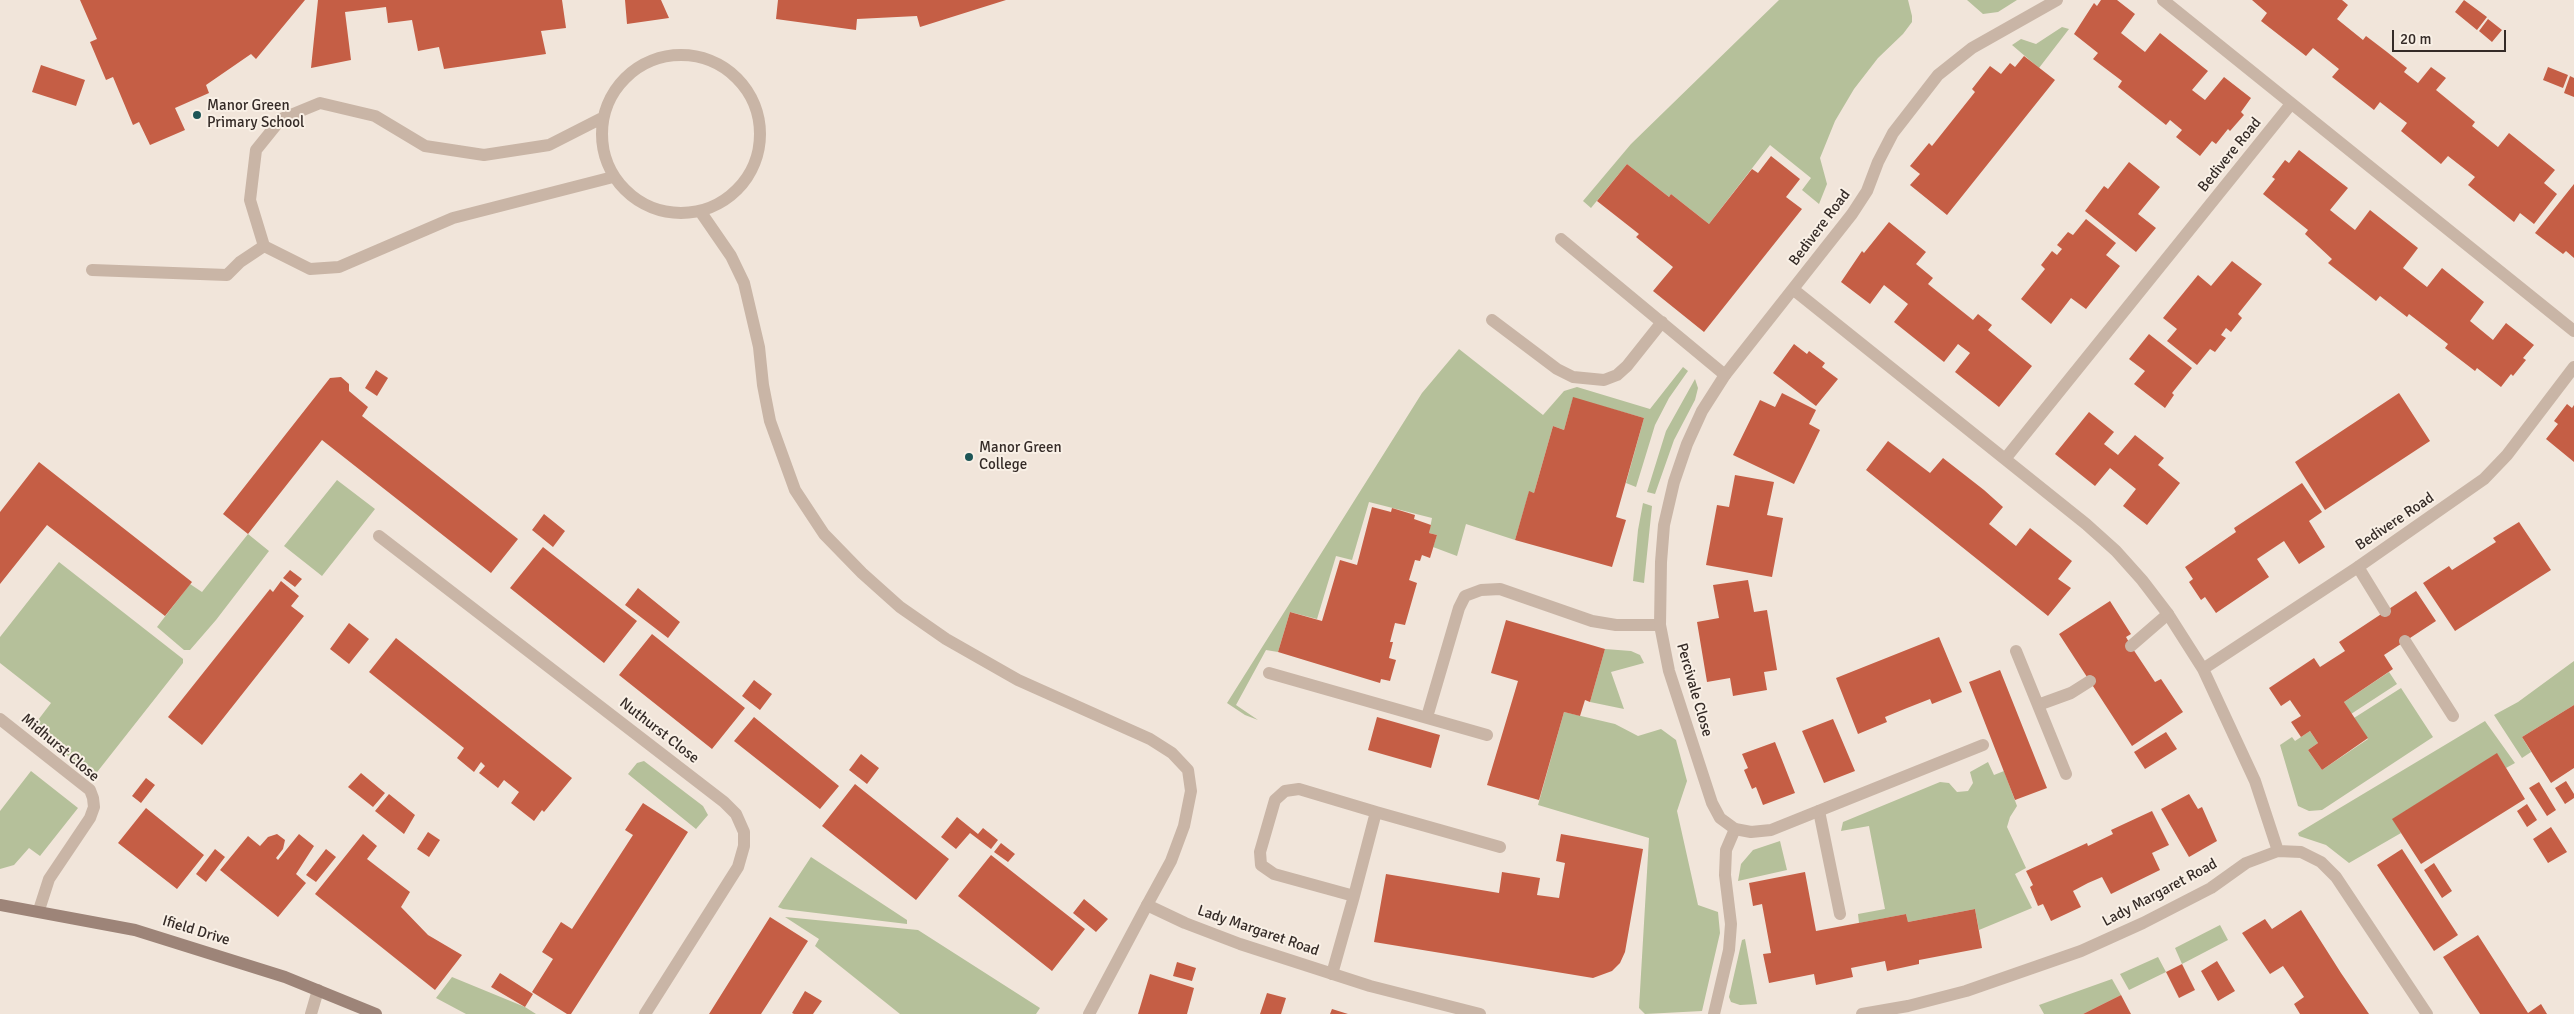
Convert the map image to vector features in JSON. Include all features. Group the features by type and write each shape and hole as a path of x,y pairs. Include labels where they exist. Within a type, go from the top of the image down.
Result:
{"street":[{"name":"Bedivere Road","path":"2057,0 1972,48 1938,75 1893,133 1878,162 1867,192 1857,207 1794,290 2005,459 2116,551 2168,614 2203,669 2256,781 2278,852"},
{"path":"2163,0 2574,331"},
{"path":"668,55 701,56 729,71 751,95 761,126 758,157 743,186 715,209 680,215 641,204 613,177 602,149 602,118 615,88 638,66 668,55"},
{"path":"602,118 549,145 484,154 425,146 375,116 320,103 281,119 256,150 250,200 264,246 310,268 339,267 453,218 613,177"},
{"name":"Bedivere Road","path":"2005,459 2292,104"},
{"path":"700,211 731,256 744,283 759,347 763,385 770,421 796,490 824,534 900,608 946,639 1018,680 1150,739 1172,753 1188,770 1191,791 1184,826 1171,861 1089,1014"},
{"path":"1561,239 1725,375"},
{"path":"92,270 228,275 240,262 264,246"},
{"name":"Percivale Close","path":"1735,829 1720,818 1712,804 1669,671 1660,624 1659,593 1664,525 1674,482 1686,444 1702,411 1725,375 1794,290"},
{"path":"1492,320 1558,369 1573,376 1604,380 1617,374 1626,366 1662,322"},
{"name":"Bedivere Road","path":"2203,669 2358,567 2484,479 2507,455 2574,367"},
{"name":"Nuthurst Close","path":"379,536 724,802 736,814 744,832 744,846 738,866 645,1014"},
{"path":"2358,567 2385,611"},
{"path":"1427,718 1459,608 1465,596 1481,590 1500,589 1592,621 1616,624 1660,624"},
{"path":"2131,646 2168,614"},
{"path":"2405,641 2453,716"},
{"path":"2016,651 2066,774"},
{"path":"1269,672 1487,735"},
{"path":"2038,705 2071,693 2090,681"},
{"name":"Midhurst Close","path":"0,719 90,790 93,798 94,807 90,818 49,878 39,910"},
{"path":"1714,1014 1729,950 1731,924 1725,875 1726,850 1735,829 1751,832 1771,830 1983,745"},
{"path":"1354,896 1274,874 1261,865 1260,852 1275,800 1284,791 1299,789 1500,847"},
{"path":"1819,811 1840,914"},
{"path":"1332,974 1376,812"},
{"name":"Lady Margaret Road","path":"1862,1014 1908,1006 1966,991 2081,951 2143,923 2211,888 2246,863 2278,852 2301,852 2320,862 2336,877 2427,1014"},
{"name":"Ifield Drive","path":"0,905 39,910 136,930 222,956 318,990 376,1014"},
{"name":"Lady Margaret Road","path":"1147,905 1185,923 1240,944 1370,986 1480,1014"},
{"path":"312,1014 318,990"}],"green space":[{"path":"1779,0 1908,0 1912,16 1912,22 1903,34 1878,58 1854,89 1835,121 1820,158 1827,184 1819,204 1802,190 1811,178 1770,145 1709,224 1671,194 1669,197 1627,164 1591,208 1583,201 1631,144"},
{"path":"1967,0 2017,0 1998,12 1983,14"},
{"path":"2062,27 2069,29 2039,68 2012,45 2021,39 2036,44"},
{"path":"1459,349 1543,415 1564,391 1577,387 1650,409 1683,367 1688,371 1669,398 1655,425 1636,487 1626,483 1644,418 1573,398 1564,430 1553,426 1534,493 1529,492 1515,540 1466,524 1457,556 1433,547 1437,535 1429,533 1432,518 1369,502 1352,560 1336,556 1317,619 1290,612 1278,652 1266,650 1236,705 1258,720 1245,715 1227,703 1422,393"},
{"path":"1695,379 1698,388 1695,400 1674,440 1655,494 1647,492 1666,431"},
{"path":"337,480 375,509 322,576 284,546"},
{"path":"1643,503 1652,506 1644,583 1633,581 1638,530"},
{"path":"248,534 269,551 216,620 190,650 184,650 157,627 190,584 202,592"},
{"path":"59,562 183,659 183,663 94,776 32,728 51,703 0,663 0,637"},
{"path":"1605,649 1631,651 1640,655 1644,663 1611,672 1624,709 1590,702"},
{"path":"2574,661 2574,705 2522,737 2531,752 2522,758 2494,715 2518,702"},
{"path":"2389,672 2397,684 2351,714 2344,702"},
{"path":"2401,688 2433,737 2322,810 2309,811 2298,806 2280,745 2292,737 2295,741 2310,731 2318,743 2308,750 2322,770 2368,739 2354,718"},
{"path":"1564,712 1615,724 1638,736 1661,729 1676,740 1687,781 1677,811 1698,905 1718,912 1720,933 1702,1011 1645,1014 1639,1008 1649,838 1538,805"},
{"path":"2485,721 2515,763 2506,768 2497,754 2393,819 2401,833 2349,863 2326,845 2299,836 2298,833"},
{"path":"644,761 703,806 708,815 696,829 628,774 637,763"},
{"path":"1988,762 1994,775 2004,771 2017,806 2010,817 2007,827 2026,868 2015,874 2032,908 1979,930 1975,909 1908,922 1906,914 1859,923 1858,914 1885,909 1869,826 1841,831 1843,822 1940,782 1949,783 1957,792 1968,791 1973,783 1970,772"},
{"path":"31,771 78,808 40,856 29,848 14,865 0,869 0,811"},
{"path":"1780,841 1787,870 1738,881 1741,864 1753,850"},
{"path":"811,857 907,920 907,924 778,907"},
{"path":"785,917 918,930 1040,1008 1036,1014 900,1014 815,946 819,939"},
{"path":"2220,925 2228,940 2182,964 2175,948"},
{"path":"1745,939 1757,1004 1740,1005 1731,1002 1729,997 1742,940"},
{"path":"2158,957 2166,972 2129,990 2120,974"},
{"path":"452,977 525,1007 536,1014 466,1014 436,998"},
{"path":"2112,979 2121,995 2083,1014 2044,1014 2039,1005"}],"building":[{"path":"80,0 305,0 256,59 251,54 206,85 209,93 175,108 185,130 150,145 139,122 133,125 113,77 106,80 90,42 97,39"},
{"path":"318,0 562,0 566,28 541,31 546,54 444,69 439,47 418,51 412,20 388,23 386,7 345,12 351,60 311,68"},
{"path":"625,0 661,0 669,18 627,24"},
{"path":"778,0 1006,0 920,27 917,16 857,19 856,30 776,19"},
{"path":"2101,0 2117,0 2135,14 2121,33 2145,52 2160,33 2208,71 2192,90 2205,100 2224,77 2251,98 2241,112 2244,115 2230,131 2228,129 2216,144 2212,141 2200,156 2176,137 2182,130 2170,120 2166,125 2118,87 2122,81 2093,59 2098,53 2074,34 2094,3 2097,6"},
{"path":"2252,0 2342,0 2348,5 2337,19 2363,40 2366,36 2387,52 2407,68 2404,72 2418,83 2431,67 2446,78 2436,90 2475,122 2472,126 2498,147 2509,133 2555,170 2544,183 2557,194 2534,224 2520,213 2514,222 2468,185 2475,177 2448,156 2441,164 2401,131 2407,123 2380,102 2374,110 2332,77 2339,69 2313,48 2306,56 2261,21 2267,13"},
{"path":"2464,0 2487,17 2477,30 2455,12"},
{"path":"2488,19 2502,30 2492,42 2479,31"},
{"path":"2024,56 2055,80 1947,215 1910,185 1920,174 1910,166 1929,143 1932,146 1975,92 1972,89 1990,66 2001,74 2010,63 2015,67"},
{"path":"41,65 85,80 76,106 32,92"},
{"path":"2548,67 2568,75 2563,88 2543,80"},
{"path":"2570,76 2574,78 2574,97 2564,93"},
{"path":"2299,150 2348,188 2330,210 2355,230 2370,210 2418,248 2403,268 2427,287 2442,268 2484,302 2470,321 2493,340 2506,323 2534,345 2523,358 2526,360 2501,387 2477,368 2475,371 2445,348 2448,344 2409,314 2407,317 2380,296 2376,301 2328,263 2332,259 2305,234 2308,230 2263,194 2275,179 2272,177 2285,160 2289,163"},
{"path":"1771,156 1800,179 1786,197 1802,209 1704,332 1653,291 1673,267 1636,237 1639,234 1597,201 1627,164 1669,197 1671,194 1709,224 1752,169 1758,173"},
{"path":"2129,162 2160,187 2138,214 2156,228 2136,252 2085,211 2104,186 2108,189"},
{"path":"2574,184 2574,258 2566,251 2563,254 2535,233"},
{"path":"2086,219 2116,243 2106,255 2120,266 2086,309 2071,298 2051,324 2021,299 2045,269 2041,265 2052,251 2057,255 2062,249 2057,245 2068,232 2073,235"},
{"path":"1889,222 1926,252 1916,264 1933,278 1928,284 1973,320 1978,314 1992,325 1988,330 2032,366 1999,407 1955,372 1970,353 1958,344 1944,362 1894,322 1908,304 1884,285 1870,304 1841,282 1862,251 1864,253"},
{"path":"2232,261 2262,284 2238,314 2242,318 2231,332 2226,328 2221,335 2226,338 2215,352 2210,349 2197,365 2167,341 2177,329 2163,318 2198,275 2211,286"},
{"path":"2149,334 2192,368 2172,393 2174,395 2165,408 2134,384 2145,371 2129,359"},
{"path":"1794,344 1807,354 1809,351 1825,363 1822,367 1838,379 1816,406 1773,373"},
{"path":"376,370 388,378 377,396 365,388"},
{"path":"341,377 349,384 349,391 368,407 362,416 518,539 491,573 322,440 248,534 223,514 330,378"},
{"path":"1782,393 1816,410 1809,424 1820,430 1794,484 1733,455 1760,400 1775,407"},
{"path":"2399,393 2430,441 2325,510 2295,462"},
{"path":"1573,397 1644,418 1616,517 1626,520 1612,567 1515,540 1529,491 1534,493 1553,426 1564,430"},
{"path":"2567,404 2572,408 2574,405 2574,462 2546,439 2558,424 2554,421"},
{"path":"2089,412 2114,432 2104,444 2118,455 2135,435 2164,458 2158,465 2180,483 2147,525 2123,506 2136,489 2110,468 2095,486 2055,454"},
{"path":"1888,441 1930,473 1943,458 1984,490 2003,507 1989,524 2016,546 2030,528 2072,561 2058,579 2071,588 2048,616 1866,470"},
{"path":"39,462 192,582 165,616 47,525 0,584 0,512"},
{"path":"1735,475 1774,482 1767,515 1783,518 1772,577 1706,565 1717,505 1729,507"},
{"path":"2302,483 2322,512 2309,521 2325,547 2299,564 2284,541 2257,559 2269,577 2216,613 2205,597 2201,600 2189,582 2193,579 2185,567 2236,532 2234,528"},
{"path":"1372,507 1391,512 1392,508 1415,515 1414,519 1431,525 1429,533 1437,535 1430,558 1422,555 1420,561 1415,560 1409,580 1417,583 1405,625 1395,623 1390,642 1393,642 1389,658 1396,660 1390,681 1381,679 1380,683 1278,652 1290,612 1322,621 1340,560 1357,565"},
{"path":"544,514 565,531 553,547 532,530"},
{"path":"2519,522 2551,570 2455,631 2423,583 2449,566 2452,570 2496,542 2493,538"},
{"path":"543,547 637,621 604,663 510,588"},
{"path":"290,570 302,579 295,587 283,578"},
{"path":"1748,580 1754,612 1767,610 1777,670 1764,672 1767,690 1733,696 1730,678 1707,682 1697,622 1719,618 1713,585"},
{"path":"281,581 299,596 291,606 304,616 202,745 168,717 270,589 273,592"},
{"path":"638,588 680,622 668,638 625,605"},
{"path":"2416,591 2436,621 2384,655 2393,669 2344,702 2368,738 2322,770 2308,750 2318,743 2310,731 2301,737 2291,722 2301,716 2290,700 2281,706 2269,688 2314,658 2320,667 2345,651 2339,642"},
{"path":"2110,601 2131,634 2126,637 2131,646 2155,682 2161,679 2183,712 2132,746 2059,634"},
{"path":"1506,620 1605,649 1590,702 1585,700 1580,716 1564,712 1539,800 1487,785 1518,681 1491,673"},
{"path":"349,623 369,639 349,664 330,649"},
{"path":"652,634 745,708 712,749 619,675"},
{"path":"1939,637 1962,692 1932,704 1930,699 1907,708 1885,717 1887,722 1858,734 1836,678"},
{"path":"396,638 572,778 544,812 542,810 534,821 511,803 519,792 504,780 498,788 479,773 485,766 481,762 474,772 457,758 464,748 369,672"},
{"path":"2000,670 2047,788 2015,800 1969,682"},
{"path":"754,680 772,694 760,710 742,696"},
{"path":"2574,705 2574,768 2551,783 2522,737"},
{"path":"754,717 839,786 820,809 734,741"},
{"path":"1377,717 1440,735 1431,768 1368,750"},
{"path":"1833,719 1855,771 1824,783 1802,731"},
{"path":"2166,732 2177,749 2145,769 2134,752"},
{"path":"1775,742 1795,793 1763,805 1756,787 1752,789 1744,770 1748,768 1742,754"},
{"path":"2497,753 2525,799 2421,864 2392,819"},
{"path":"861,754 879,768 867,784 849,770"},
{"path":"361,773 385,793 373,807 348,787"},
{"path":"146,778 155,785 141,803 132,796"},
{"path":"2566,781 2574,794 2574,798 2565,804 2555,788"},
{"path":"2539,782 2556,810 2547,816 2529,788"},
{"path":"855,784 949,859 916,900 822,826"},
{"path":"389,794 415,815 404,834 375,811"},
{"path":"2189,794 2198,809 2202,807 2217,841 2189,857 2161,809"},
{"path":"643,803 688,832 571,1014 567,1014 532,992 553,959 542,952 561,922 572,929 633,835 625,830"},
{"path":"2527,804 2537,820 2527,827 2517,811"},
{"path":"146,808 204,855 177,889 118,843"},
{"path":"2152,811 2169,845 2152,853 2160,870 2111,894 2102,877 2088,883 2073,891 2081,907 2051,921 2043,904 2038,906 2030,887 2033,885 2026,871 2087,843 2088,846 2113,834 2111,830"},
{"path":"957,817 978,834 983,828 998,840 991,849 970,833 956,849 941,837"},
{"path":"2551,827 2567,852 2548,863 2533,839"},
{"path":"428,832 440,840 429,857 417,849"},
{"path":"277,834 285,840 283,849 276,858 278,860 299,834 314,846 296,874 306,883 278,917 220,870 248,836 260,846 268,837"},
{"path":"363,834 377,846 367,859 410,892 401,907 428,935 462,955 435,990 315,894"},
{"path":"1561,834 1643,849 1625,952 1620,963 1612,971 1593,978 1374,942 1386,874 1499,893 1502,872 1540,878 1537,895 1559,898 1565,863 1556,861"},
{"path":"1001,843 1015,854 1008,862 994,852"},
{"path":"215,849 225,857 206,882 196,874"},
{"path":"326,849 336,857 316,882 306,875"},
{"path":"2402,849 2458,935 2434,951 2377,865"},
{"path":"991,855 1085,929 1052,971 958,896"},
{"path":"2434,863 2452,891 2442,898 2424,870"},
{"path":"1805,872 1816,931 1906,914 1908,922 1975,909 1982,948 1919,960 1919,964 1887,971 1885,961 1851,968 1853,977 1816,985 1814,974 1769,983 1763,954 1771,953 1762,904 1753,906 1749,883"},
{"path":"1084,899 1108,919 1096,932 1073,913"},
{"path":"2301,910 2369,1014 2300,1014 2294,1004 2304,997 2283,966 2270,974 2242,933 2265,919 2272,929"},
{"path":"770,917 808,941 761,1014 709,1014"},
{"path":"2478,935 2528,1013 2541,1004 2547,1014 2480,1014 2443,957"},
{"path":"2217,961 2235,991 2218,1001 2201,971"},
{"path":"1177,962 1196,968 1192,981 1173,976"},
{"path":"2182,964 2195,990 2179,998 2166,972"},
{"path":"500,973 533,994 525,1007 491,987"},
{"path":"1150,974 1194,988 1187,1014 1138,1014"},
{"path":"805,991 822,1001 813,1014 792,1013"},
{"path":"1267,993 1286,998 1281,1014 1260,1014"},
{"path":"2121,995 2131,1014 2083,1014"},
{"path":"1332,1009 1348,1014 1330,1014"}],"place":[{"name":"Manor Green Primary School","path":"197,115"},
{"name":"Manor Green College","path":"969,457"}]}
